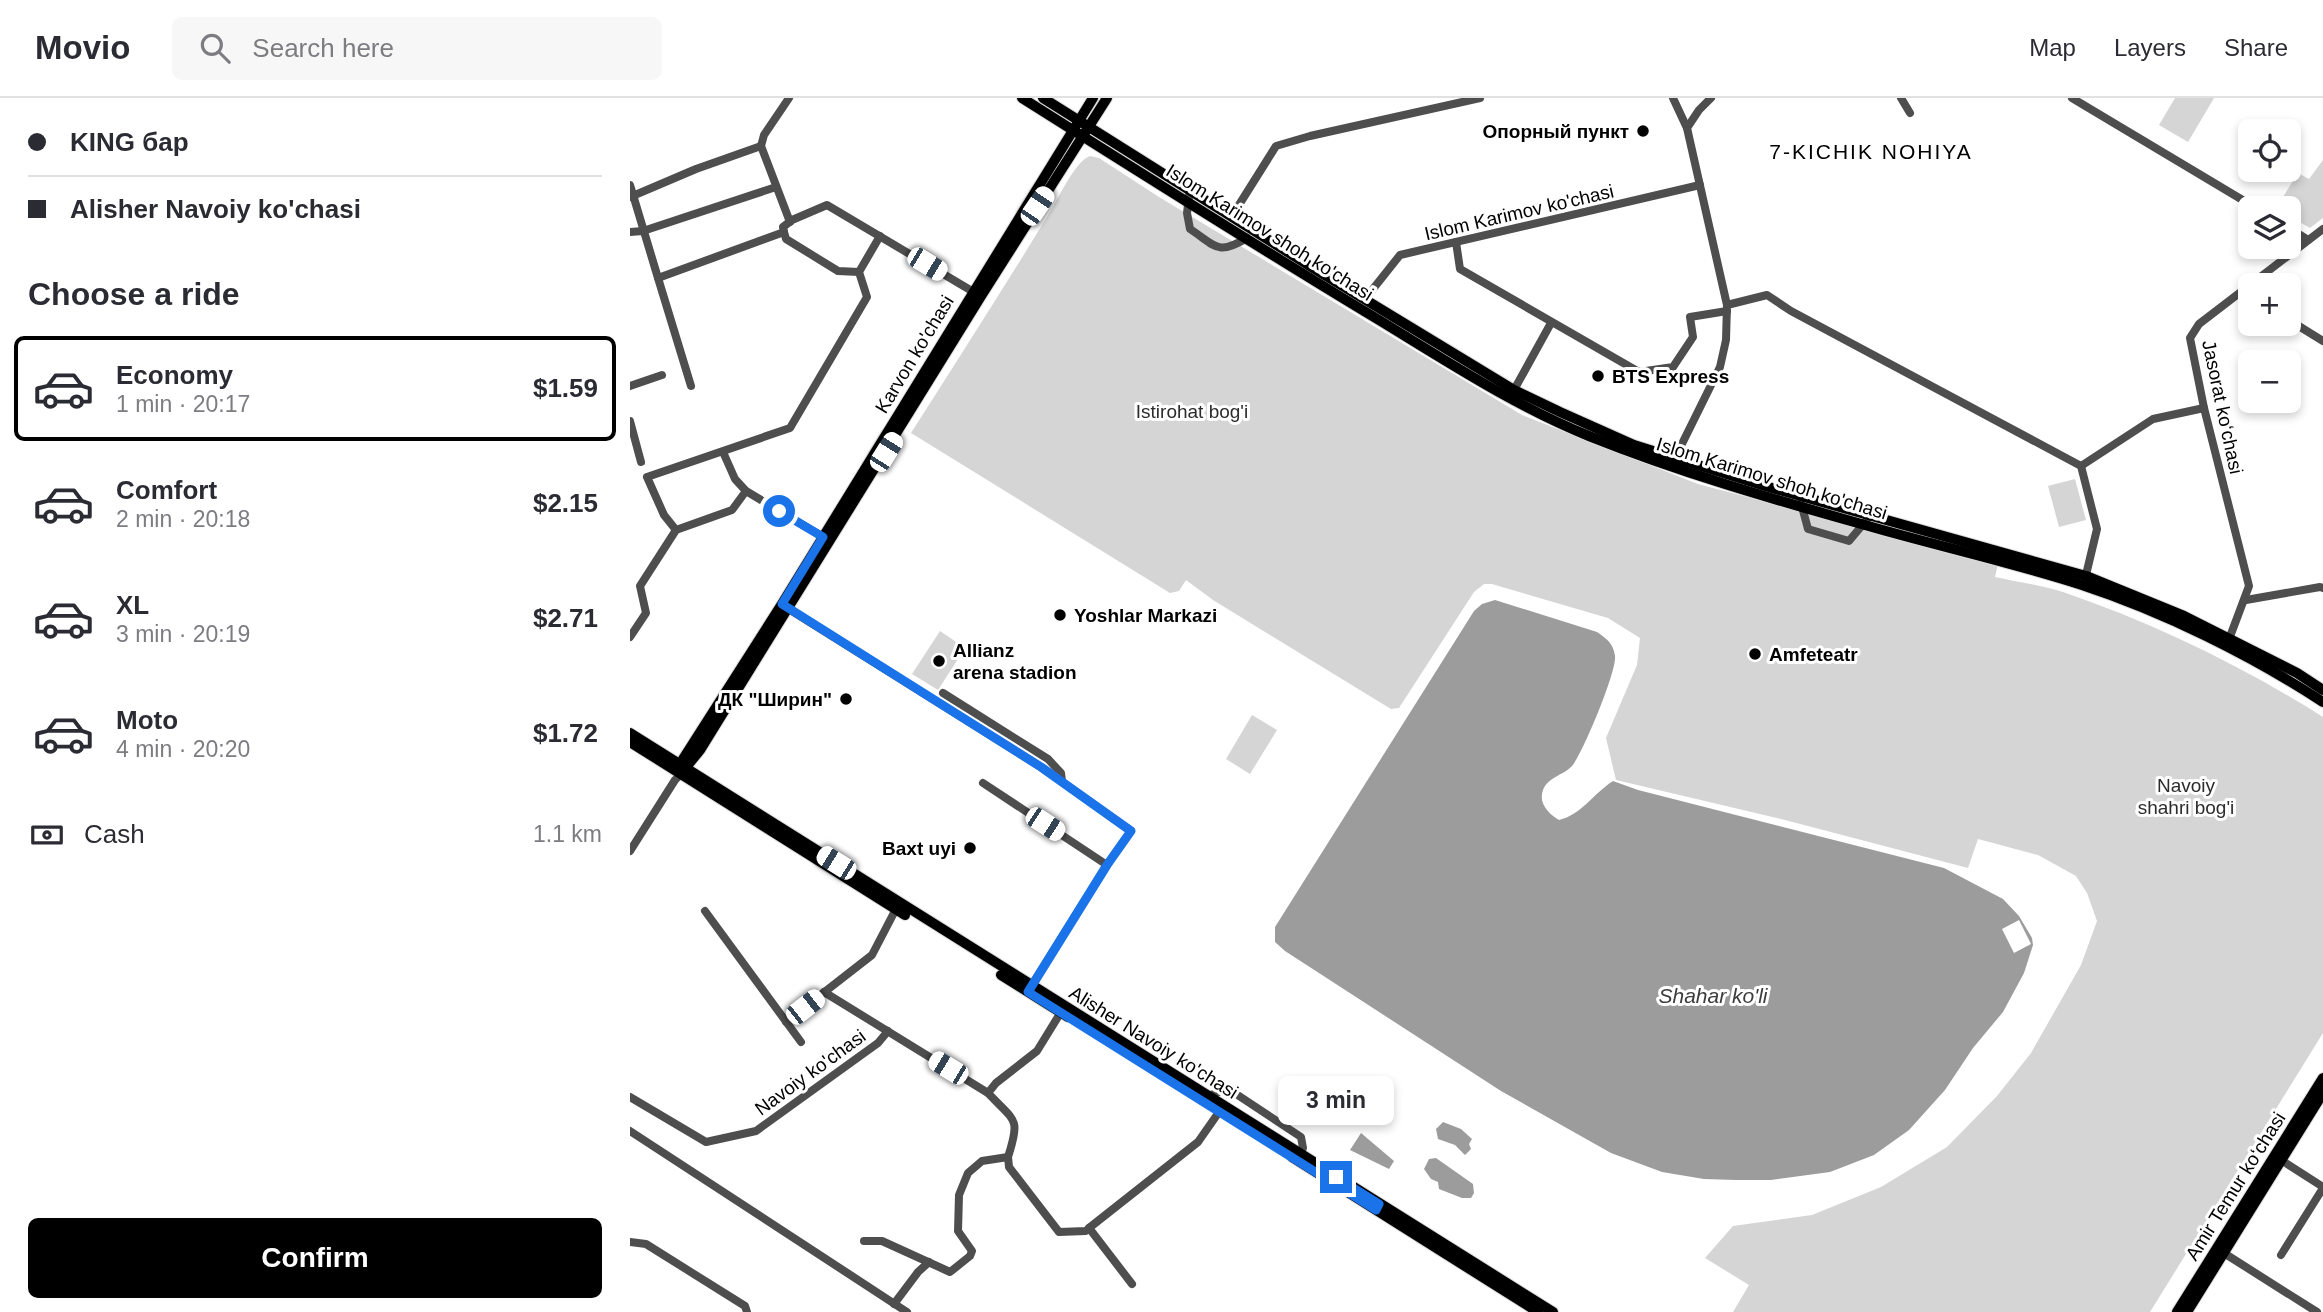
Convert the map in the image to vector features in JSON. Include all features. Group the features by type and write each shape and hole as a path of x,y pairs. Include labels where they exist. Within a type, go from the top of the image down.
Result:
{"main road":[{"name":"Islom Karimov shoh ko'chasi","path":"1022,98 1522,405 1578,431 1801,501 1863,525 2084,580"},
{"name":"Islom Karimov shoh ko'chasi","path":"1043,98 1514,390 1673,462"},
{"name":"Karvon ko'chasi","path":"679,771 827,539 1093,98"},
{"path":"977,294 1107,98"},
{"name":"Islom Karimov shoh ko'chasi","path":"1801,501 1870,516 2084,580 2184,616 2323,702"},
{"name":"Islom Karimov shoh ko'chasi","path":"2228,643 2323,690"},
{"name":"Alisher Navoiy ko'chasi","path":"630,733 679,771"},
{"name":"Alisher Navoiy ko'chasi","path":"630,742 898,906 1334,1180 1553,1312"},
{"name":"Alisher Navoiy ko'chasi","path":"1030,989 1060,1012 1300,1154 1334,1180"},
{"name":"Amir Temur ko‘chasi","path":"2177,1312 2220,1251 2278,1158 2323,1078"},
{"name":"Amir Temur ko‘chasi","path":"2278,1158 2323,1093"},
{"name":"Alisher Navoiy ko'chasi","path":"1378,1207 1538,1312"},
{"name":"Amir Temur ko‘chasi","path":"2187,1312 2220,1251"}],"street":[{"path":"789,98 764,135 761,146 790,222"},
{"path":"1232,216 1276,146 1479,98"},
{"path":"1673,98 1687,128 1727,308 1726,340 1720,367 1673,462"},
{"path":"1687,128 1710,98"},
{"path":"1901,98 1910,113"},
{"path":"2072,98 2238,197"},
{"path":"631,197 696,169 761,146"},
{"path":"630,185 631,197 691,386"},
{"name":"Islom Karimov ko'chasi","path":"1364,299 1400,255 1700,185"},
{"path":"630,232 643,231 776,187"},
{"path":"1190,190 1187,213 1190,229 1220,249 1229,249 1247,238"},
{"path":"859,272 838,271 786,239 783,228 827,205 977,294"},
{"name":"Jasorat ko‘chasi","path":"2266,273 2323,229"},
{"path":"658,278 784,232"},
{"path":"676,530 664,515 647,477 790,428 867,297 859,272 880,236"},
{"path":"2301,236 2308,240"},
{"path":"1456,242 1460,269 1639,372 1673,367 1693,337 1690,317 1766,295 1791,311 2081,466 2097,529 2084,580"},
{"name":"Jasorat ko‘chasi","path":"2228,643 2249,586 2204,408 2190,338 2199,324 2238,295"},
{"path":"1514,390 1550,323"},
{"path":"2301,327 2323,341"},
{"path":"630,386 662,375"},
{"path":"2081,466 2152,419 2204,408"},
{"path":"630,421 641,462"},
{"path":"723,452 735,479 746,491 827,539"},
{"path":"630,636 646,613 640,586 676,530 732,510 746,491"},
{"path":"1801,501 1808,529 1849,541 1870,516"},
{"path":"2246,600 2323,588"},
{"path":"785,607 1062,782 1131,831 1030,989"},
{"path":"943,693 1048,759 1061,773 1062,782"},
{"path":"630,851 679,771"},
{"path":"983,783 1107,865"},
{"path":"786,1022 872,955 898,906"},
{"name":"Navoiy ko'chasi","path":"705,911 801,1042"},
{"name":"Navoiy ko'chasi","path":"824,992 988,1093 1015,1122 1016,1131 1008,1157"},
{"path":"988,1093 996,1083 1037,1051 1060,1012"},
{"name":"Navoiy ko'chasi","path":"630,1097 706,1142 756,1131 878,1042 888,1031"},
{"path":"864,1241 882,1241 950,1272 970,1256 972,1251 958,1231 959,1195 968,1173 982,1161 1008,1157 1009,1167 1059,1232 1086,1231 1198,1142 1213,1104 1227,1088 1301,1137 1303,1148 1300,1154"},
{"path":"630,1131 907,1312"},
{"path":"2278,1158 2323,1188 2281,1255"},
{"path":"1089,1228 1132,1284"},
{"path":"630,1242 646,1244 745,1306 747,1312"},
{"path":"2220,1251 2317,1312"},
{"path":"894,1304 929,1262"}],"green space":[{"path":"2175,98 2214,98 2188,142 2159,125"},
{"path":"1090,156 1099,158 1159,197 1522,415 1698,484 1998,564 1995,577 2063,592 2131,617 2229,663 2323,717 2323,1033 2150,1312 1733,1312 1749,1285 1705,1258 1733,1226 1812,1215 1881,1187 1947,1147 1997,1096 2031,1053 2081,965 2097,921 2087,893 2076,876 2038,855 1978,839 1968,868 1785,820 1616,780 1606,738 1637,665 1640,638 1608,618 1492,584 1484,584 1474,592 1399,708 1391,709 1213,600 1186,580 1179,591 1170,593 911,433 1069,178 1079,164"},
{"path":"2323,160 2323,218 2310,228 2301,223 2301,196 2284,196 2292,182 2301,182 2301,175 2309,179"},
{"path":"2075,479 2086,520 2059,527 2048,486"},
{"name":"Allianz arena stadion","path":"940,631 965,648 938,690 912,674"},
{"path":"1252,715 1277,730 1250,774 1226,759"}],"water":[{"name":"Shahar ko'li","path":"1495,600 1597,632 1613,648 1615,656 1611,678 1577,759 1543,790 1543,804 1548,812 1559,820 1581,809 1613,781 1638,790 1944,868 2003,899 2019,916 2032,938 2033,945 2024,973 2003,1012 1973,1048 1945,1090 1909,1130 1874,1155 1830,1172 1771,1180 1736,1180 1704,1179 1662,1172 1611,1153 1501,1091 1275,942 1275,927 1474,611 1482,604"},
{"path":"1443,1122 1461,1129 1472,1139 1469,1144 1471,1149 1465,1155 1455,1145 1438,1139 1436,1129"},
{"path":"1361,1133 1394,1161 1389,1169 1350,1150"},
{"path":"1436,1158 1473,1184 1474,1193 1471,1198 1462,1198 1439,1189 1438,1182 1431,1179 1424,1169 1429,1159"}],"pier":[{"path":"2019,920 2031,944 2014,953 2002,929"}],"place":[{"name":"Опорный пункт","path":"1643,131"},
{"name":"BTS Express","path":"1598,376"},
{"name":"Yoshlar Markazi","path":"1060,615"},
{"name":"Amfeteatr","path":"1755,654"},
{"name":"Allianz arena stadion","path":"939,661"},
{"name":"ДК \"Ширин\"","path":"846,699"},
{"name":"Baxt uyi","path":"970,848"}],"district":[{"name":"7-KICHIK NOHIYA","path":"1871,152"}],"route":[{"path":"779,511 823,537 782,604 1041,767 1131,831 1028,992 1376,1210 1379,1204 1336,1177"}],"park label":[{"name":"Istirohat bog'i","path":"1192,411"},
{"name":"Navoiy shahri bog'i","path":"2186,796"}]}
